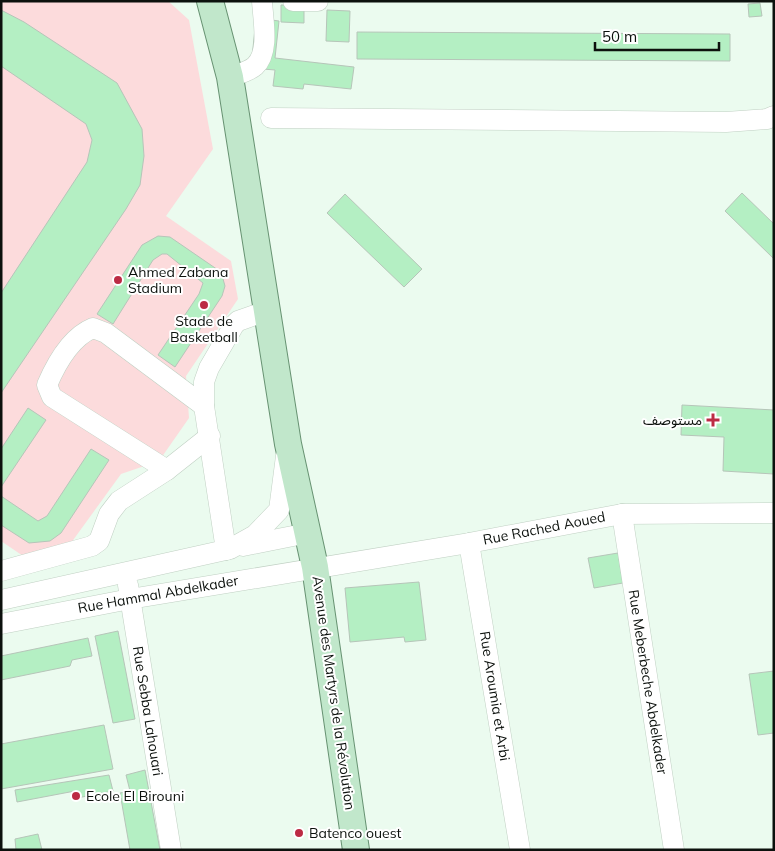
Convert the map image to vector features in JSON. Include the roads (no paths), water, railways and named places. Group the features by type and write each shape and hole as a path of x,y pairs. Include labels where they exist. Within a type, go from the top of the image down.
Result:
{"main road":[{"name":"Avenue des Martyrs de la Révolution","path":"210,1 230,77 288,444 315,566 356,850"}],"street":[{"path":"230,77 255,66 262,56 264,48 262,1"},
{"path":"293,1 318,1"},
{"path":"271,118 726,122 767,119 774,116"},
{"path":"228,549 204,406 204,382 208,368 234,325 238,321 266,312"},
{"path":"166,470 52,397 47,385 53,370 80,333 93,328 106,334 204,406"},
{"path":"1,571 92,546 99,541 110,514 119,502 166,470 210,436"},
{"path":"228,549 255,534 279,510 288,444"},
{"name":"Rue Rached Aoued","path":"315,566 469,543 622,514 774,513"},
{"name":"Rue Meberbeche Abdelkader","path":"622,514 674,850"},
{"path":"1,600 308,533"},
{"name":"Rue Aroumia et Arbi","path":"469,543 520,850"},
{"name":"Rue Hammal Abdelkader","path":"1,624 315,566"},
{"name":"Rue Sebba Lahouari","path":"127,572 171,850"}],"place":[{"name":"Ahmed Zabana Stadium","path":"118,280"},
{"name":"Stade de Basketball","path":"204,305"},
{"name":"مستوصف","path":"713,420"},
{"name":"Ecole El Birouni","path":"76,796"},
{"name":"Batenco ouest","path":"299,833"}]}
